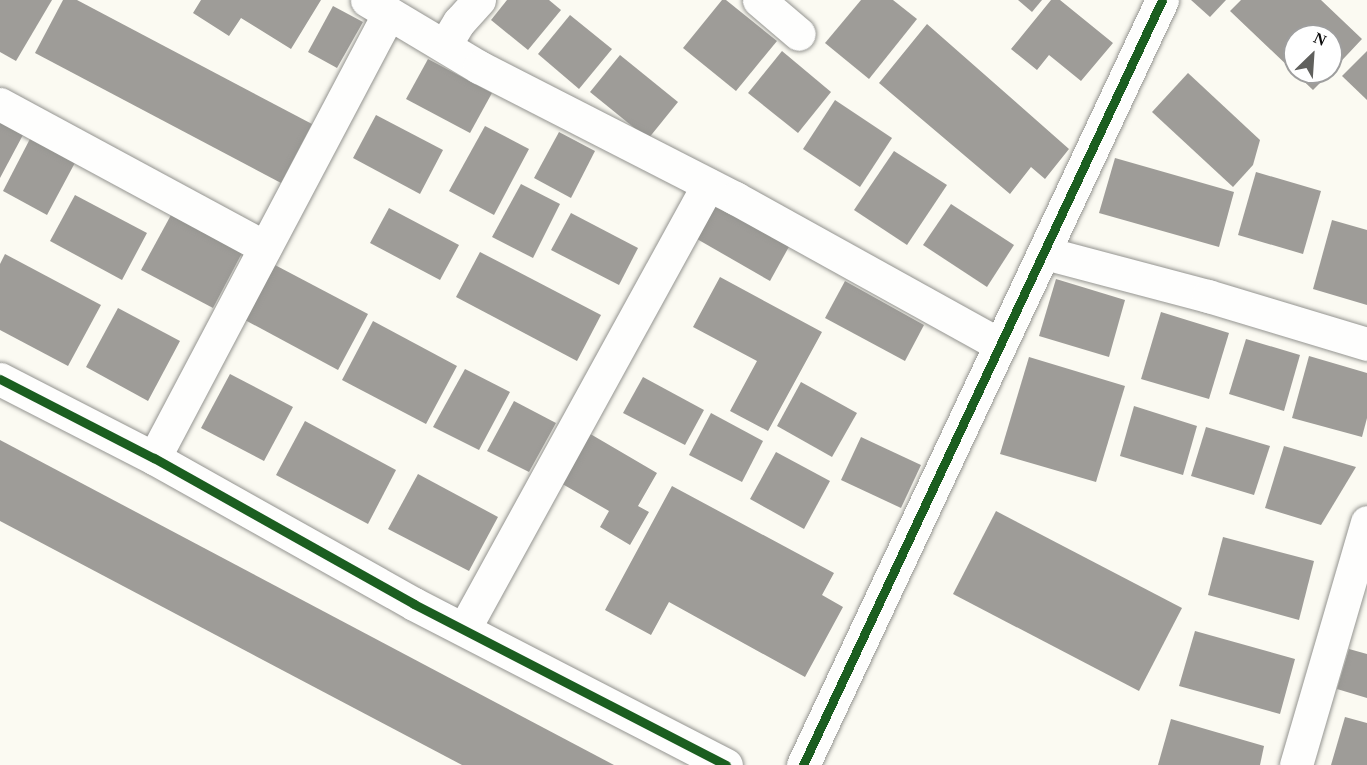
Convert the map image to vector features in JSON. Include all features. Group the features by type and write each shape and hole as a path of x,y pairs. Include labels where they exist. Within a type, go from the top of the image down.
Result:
{"street":[{"path":"445,45 459,22 479,0"},
{"path":"759,0 799,34"},
{"path":"803,765 1045,254 1162,0"},
{"path":"154,458 265,247 378,7 479,67 708,185 1000,345"},
{"path":"0,104 265,247"},
{"path":"464,629 708,185"},
{"path":"1045,254 1208,296 1367,344"},
{"path":"0,379 154,458 464,629 726,765"},
{"path":"1296,765 1367,522"}],"building":[{"path":"0,0 52,0 16,61 0,52"},
{"path":"63,0 77,0 312,124 281,183 35,53"},
{"path":"201,0 321,0 291,49 241,18 229,36 193,13"},
{"path":"507,0 549,0 561,10 528,50 491,20"},
{"path":"722,0 726,0 777,41 736,91 683,48"},
{"path":"861,0 893,0 917,19 869,79 825,43"},
{"path":"1018,0 1042,0 1032,12"},
{"path":"1051,0 1060,0 1113,43 1081,81 1049,55 1037,70 1011,49"},
{"path":"1191,0 1226,0 1210,17"},
{"path":"1241,0 1321,0 1362,39 1343,59 1343,24 1283,24 1283,61 1230,11"},
{"path":"333,6 363,22 337,68 308,52"},
{"path":"570,15 612,49 579,89 538,54"},
{"path":"927,24 1069,149 1045,179 1031,167 1010,194 879,83"},
{"path":"782,51 831,92 798,133 748,93"},
{"path":"1367,51 1367,100 1343,77"},
{"path":"620,55 678,102 648,139 590,92"},
{"path":"428,59 492,93 470,133 406,99"},
{"path":"1188,73 1260,140 1253,165 1233,187 1152,112"},
{"path":"1307,84 1319,84 1313,90"},
{"path":"835,100 892,138 860,187 803,149"},
{"path":"376,115 443,150 420,194 353,158"},
{"path":"0,120 24,133 0,178"},
{"path":"485,126 529,149 494,215 449,191"},
{"path":"559,132 595,151 571,198 534,178"},
{"path":"32,135 77,159 47,215 3,191"},
{"path":"894,151 947,185 907,245 854,210"},
{"path":"1115,158 1234,192 1219,247 1099,213"},
{"path":"1256,172 1321,191 1303,254 1238,235"},
{"path":"521,184 560,204 533,258 492,237"},
{"path":"75,195 147,233 122,280 50,241"},
{"path":"718,201 791,243 770,281 697,239"},
{"path":"951,204 1014,245 987,287 923,245"},
{"path":"389,208 459,245 440,280 370,243"},
{"path":"571,213 638,248 619,285 551,250"},
{"path":"171,215 242,253 213,308 141,270"},
{"path":"1332,220 1367,230 1367,305 1313,289"},
{"path":"480,252 601,315 577,361 456,297"},
{"path":"5,254 101,305 68,366 0,330 0,264"},
{"path":"275,265 368,314 338,370 245,320"},
{"path":"720,277 822,332 768,431 730,411 757,361 693,327"},
{"path":"1056,279 1125,300 1109,357 1039,336"},
{"path":"845,281 924,325 905,361 825,318"},
{"path":"118,308 180,341 148,401 86,367"},
{"path":"1161,312 1229,333 1209,399 1141,379"},
{"path":"373,321 457,366 426,424 342,380"},
{"path":"1246,339 1300,355 1284,411 1229,394"},
{"path":"1309,356 1367,373 1367,418 1362,437 1292,418"},
{"path":"1029,357 1125,386 1096,482 1000,454"},
{"path":"465,369 510,392 479,450 433,427"},
{"path":"230,374 293,407 264,461 201,428"},
{"path":"643,377 704,410 685,445 623,413"},
{"path":"801,382 857,413 832,457 777,426"},
{"path":"514,401 556,423 529,472 487,451"},
{"path":"1134,406 1197,426 1183,475 1120,456"},
{"path":"711,413 763,441 742,482 689,455"},
{"path":"305,421 396,470 368,524 276,475"},
{"path":"1206,427 1270,446 1254,495 1191,476"},
{"path":"587,432 657,473 638,506 649,512 630,545 600,527 609,511 559,482"},
{"path":"861,437 921,465 901,508 841,480"},
{"path":"0,440 614,765 462,765 0,521"},
{"path":"1284,446 1356,467 1321,525 1265,508"},
{"path":"776,452 830,481 804,529 750,499"},
{"path":"418,474 498,517 469,571 388,529"},
{"path":"672,486 834,573 822,595 843,607 805,677 669,602 651,635 605,610"},
{"path":"996,511 1182,608 1139,691 953,594"},
{"path":"1223,537 1314,561 1299,620 1208,595"},
{"path":"1195,631 1295,659 1280,714 1179,686"},
{"path":"1349,649 1367,654 1367,698 1337,689"},
{"path":"1345,717 1367,723 1367,765 1331,765"},
{"path":"1171,719 1264,746 1260,765 1158,765"}],"cycle path":[{"path":"803,765 1162,0"},
{"path":"0,379 154,458 414,604 726,765"}]}
